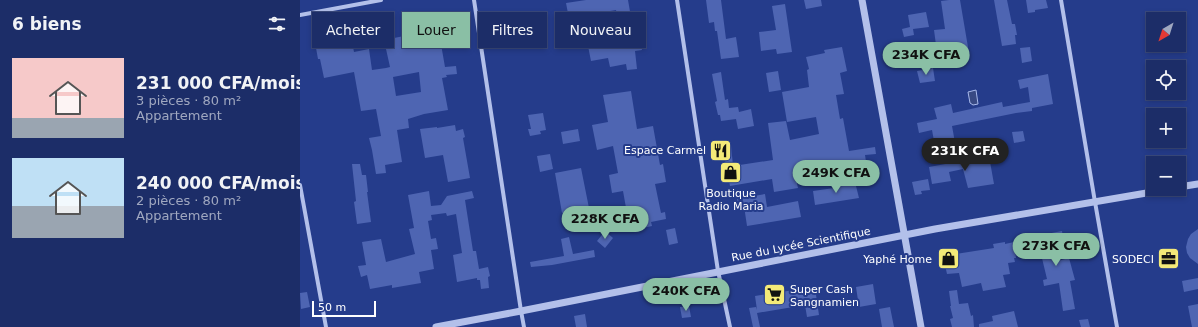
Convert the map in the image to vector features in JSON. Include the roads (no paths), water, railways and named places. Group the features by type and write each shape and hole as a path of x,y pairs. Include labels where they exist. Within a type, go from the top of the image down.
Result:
{"street":[{"path":"300,15 381,0"},
{"path":"474,0 524,327"},
{"path":"677,0 718,272 730,327"},
{"path":"862,0 921,327"},
{"path":"1061,0 1117,327"},
{"path":"1186,186 1198,184"},
{"path":"300,185 326,327"},
{"name":"Rue du Lycée Scientifique","path":"436,327 935,229 1146,193"}],"water":[{"path":"976,90 978,104 973,105 970,103 968,92"}],"place":[{"name":"Espace Carmel","path":"721,150"},
{"name":"Boutique Radio Maria","path":"731,173"},
{"name":"Yaphé Home","path":"948,259"},
{"name":"SODECI","path":"1169,259"},
{"name":"Super Cash Sangnamien","path":"774,295"}]}
